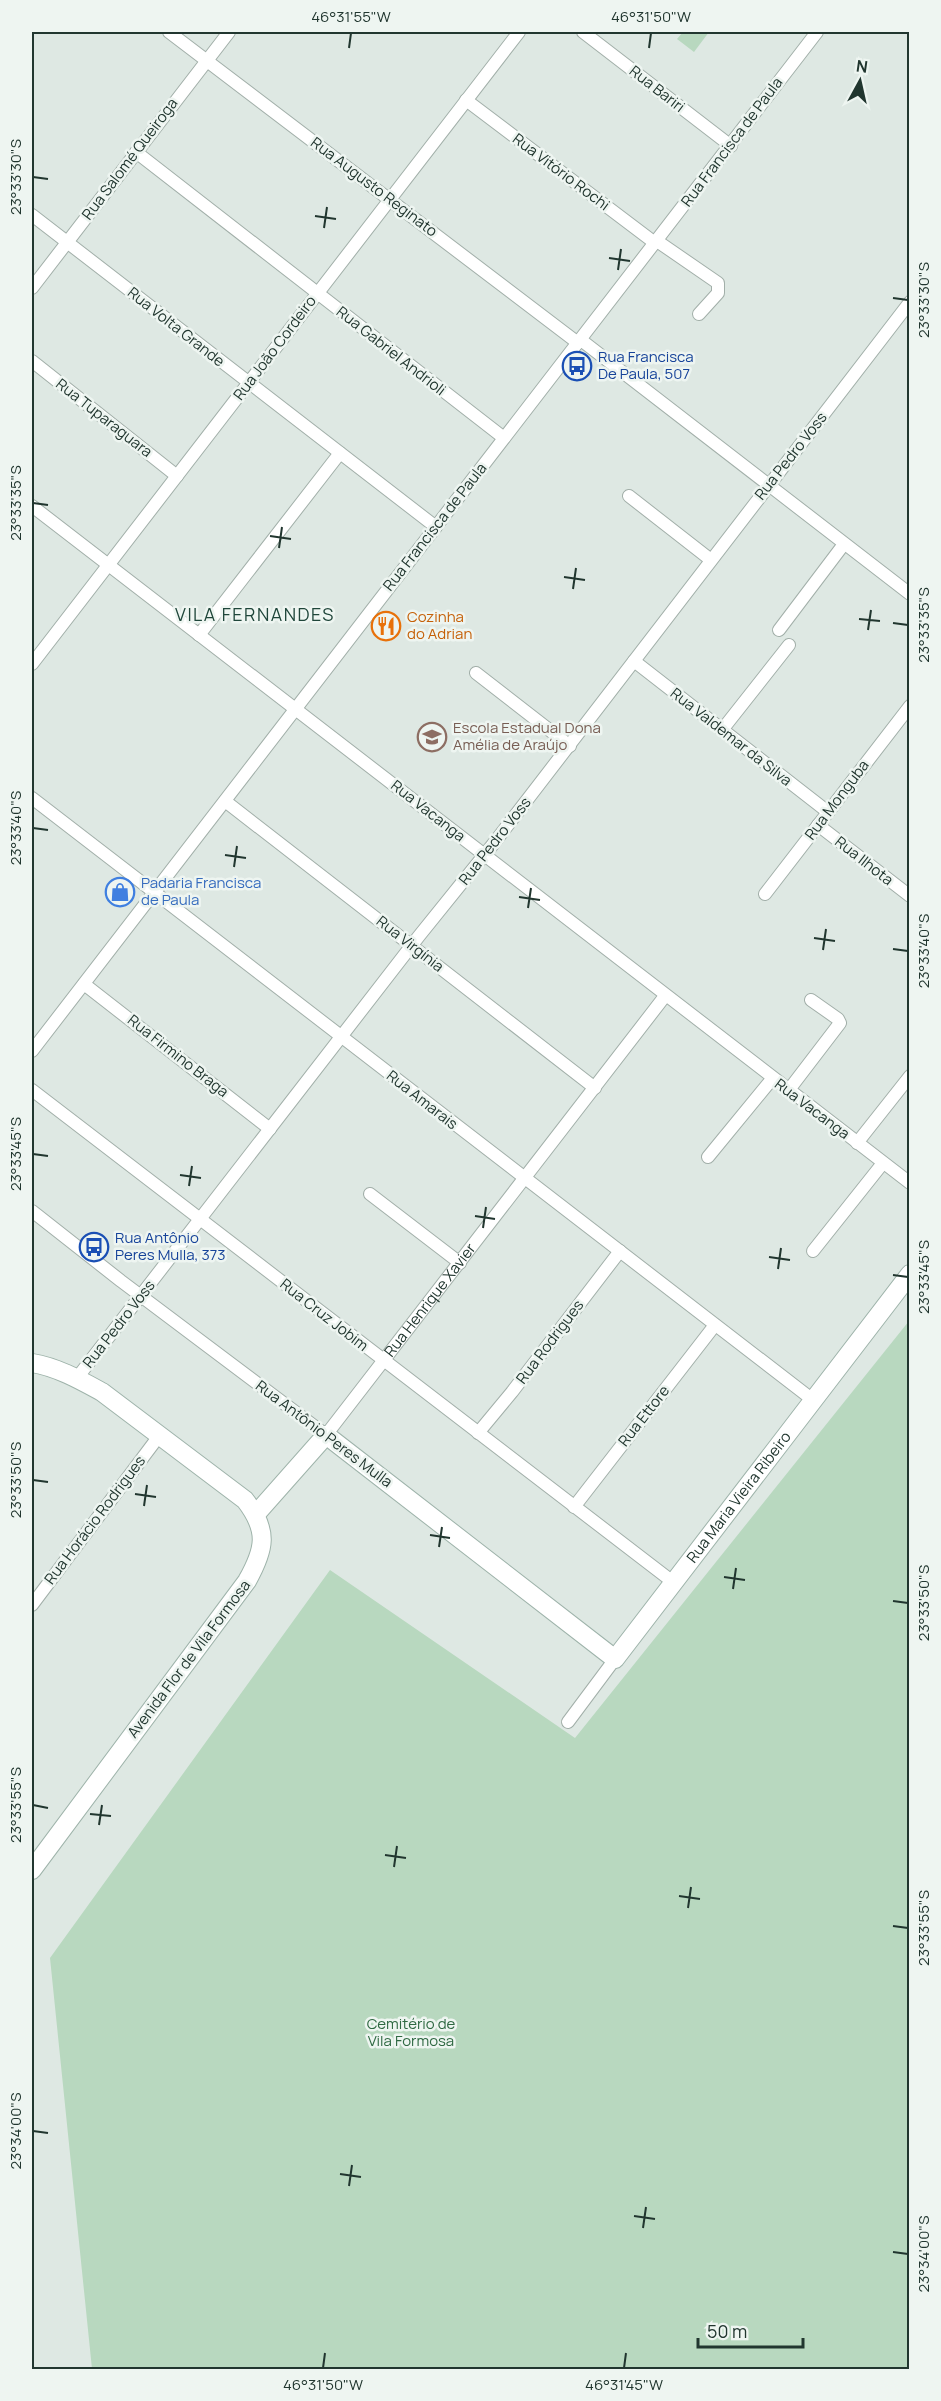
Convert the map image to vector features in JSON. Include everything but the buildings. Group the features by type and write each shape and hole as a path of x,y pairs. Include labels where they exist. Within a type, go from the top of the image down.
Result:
{"street":[{"name":"Rua Augusto Reginato","path":"169,32 579,341 909,594"},
{"name":"Rua Salomé Queiroga","path":"32,288 229,32"},
{"name":"Rua João Cordeiro","path":"33,658 108,566 519,32"},
{"name":"Rua Bariri","path":"583,32 731,146"},
{"name":"Rua Francisca de Paula","path":"32,1051 817,32"},
{"name":"Rua Vitório Rochi","path":"466,100 656,242 718,284 718,293 699,314"},
{"name":"Rua Gabriel Andrioli","path":"136,152 504,438"},
{"name":"Rua Volta Grande","path":"32,214 436,527"},
{"name":"Rua Pedro Voss","path":"77,1378 142,1297 412,945 570,746 909,302"},
{"name":"Rua Tuparaguara","path":"32,361 177,476"},
{"path":"199,635 340,453"},
{"path":"629,496 711,560"},
{"name":"Rua Vacanga","path":"32,506 909,1183"},
{"path":"779,630 844,543"},
{"path":"722,730 789,645"},
{"name":"Rua Valdemar da Silva","path":"634,662 828,812"},
{"path":"476,673 570,746"},
{"name":"Rua Monguba","path":"765,894 909,706"},
{"name":"Rua Amarais","path":"32,798 813,1400"},
{"name":"Rua Virgínia","path":"225,801 595,1088"},
{"name":"Rua Ilhota","path":"818,825 909,896"},
{"name":"Rua Firmino Braga","path":"84,984 270,1129"},
{"name":"Rua Henrique Xavier","path":"256,1514 326,1435 385,1362 665,996"},
{"path":"788,1091 840,1023 811,1000"},
{"path":"857,1143 909,1076"},
{"path":"708,1157 772,1079"},
{"name":"Rua Cruz Jobim","path":"32,1090 673,1582"},
{"path":"813,1251 883,1163"},
{"path":"370,1194 460,1263"},
{"name":"Rua Antônio Peres Mulla","path":"32,1211 615,1659"},
{"name":"Rua Rodrigues","path":"478,1432 512,1392 620,1251"},
{"name":"Rua Maria Vieira Ribeiro","path":"568,1722 909,1274"},
{"name":"Rua Ettore","path":"574,1507 715,1325"},
{"path":"32,1364 46,1366 77,1378 102,1392 245,1500 256,1514"},
{"name":"Rua Horácio Rodrigues","path":"32,1605 159,1436"},
{"name":"Avenida Flor de Vila Formosa","path":"32,1870 247,1581 262,1548 263,1533 256,1514"}],"green space":[{"path":"683,32 709,32 694,52 677,39"},
{"name":"Cemitério de Vila Formosa","path":"909,1321 909,2369 92,2369 50,1958 330,1570 575,1738"}],"place":[{"name":"Rua Francisca De Paula, 507","path":"577,366"},
{"name":"Cozinha do Adrian","path":"386,626"},
{"name":"Escola Estadual Dona Amélia de Araújo","path":"432,737"},
{"name":"Padaria Francisca de Paula","path":"120,892"},
{"name":"Rua Antônio Peres Mulla, 373","path":"94,1247"}],"district":[{"name":"VILA FERNANDES","path":"255,615"}]}
